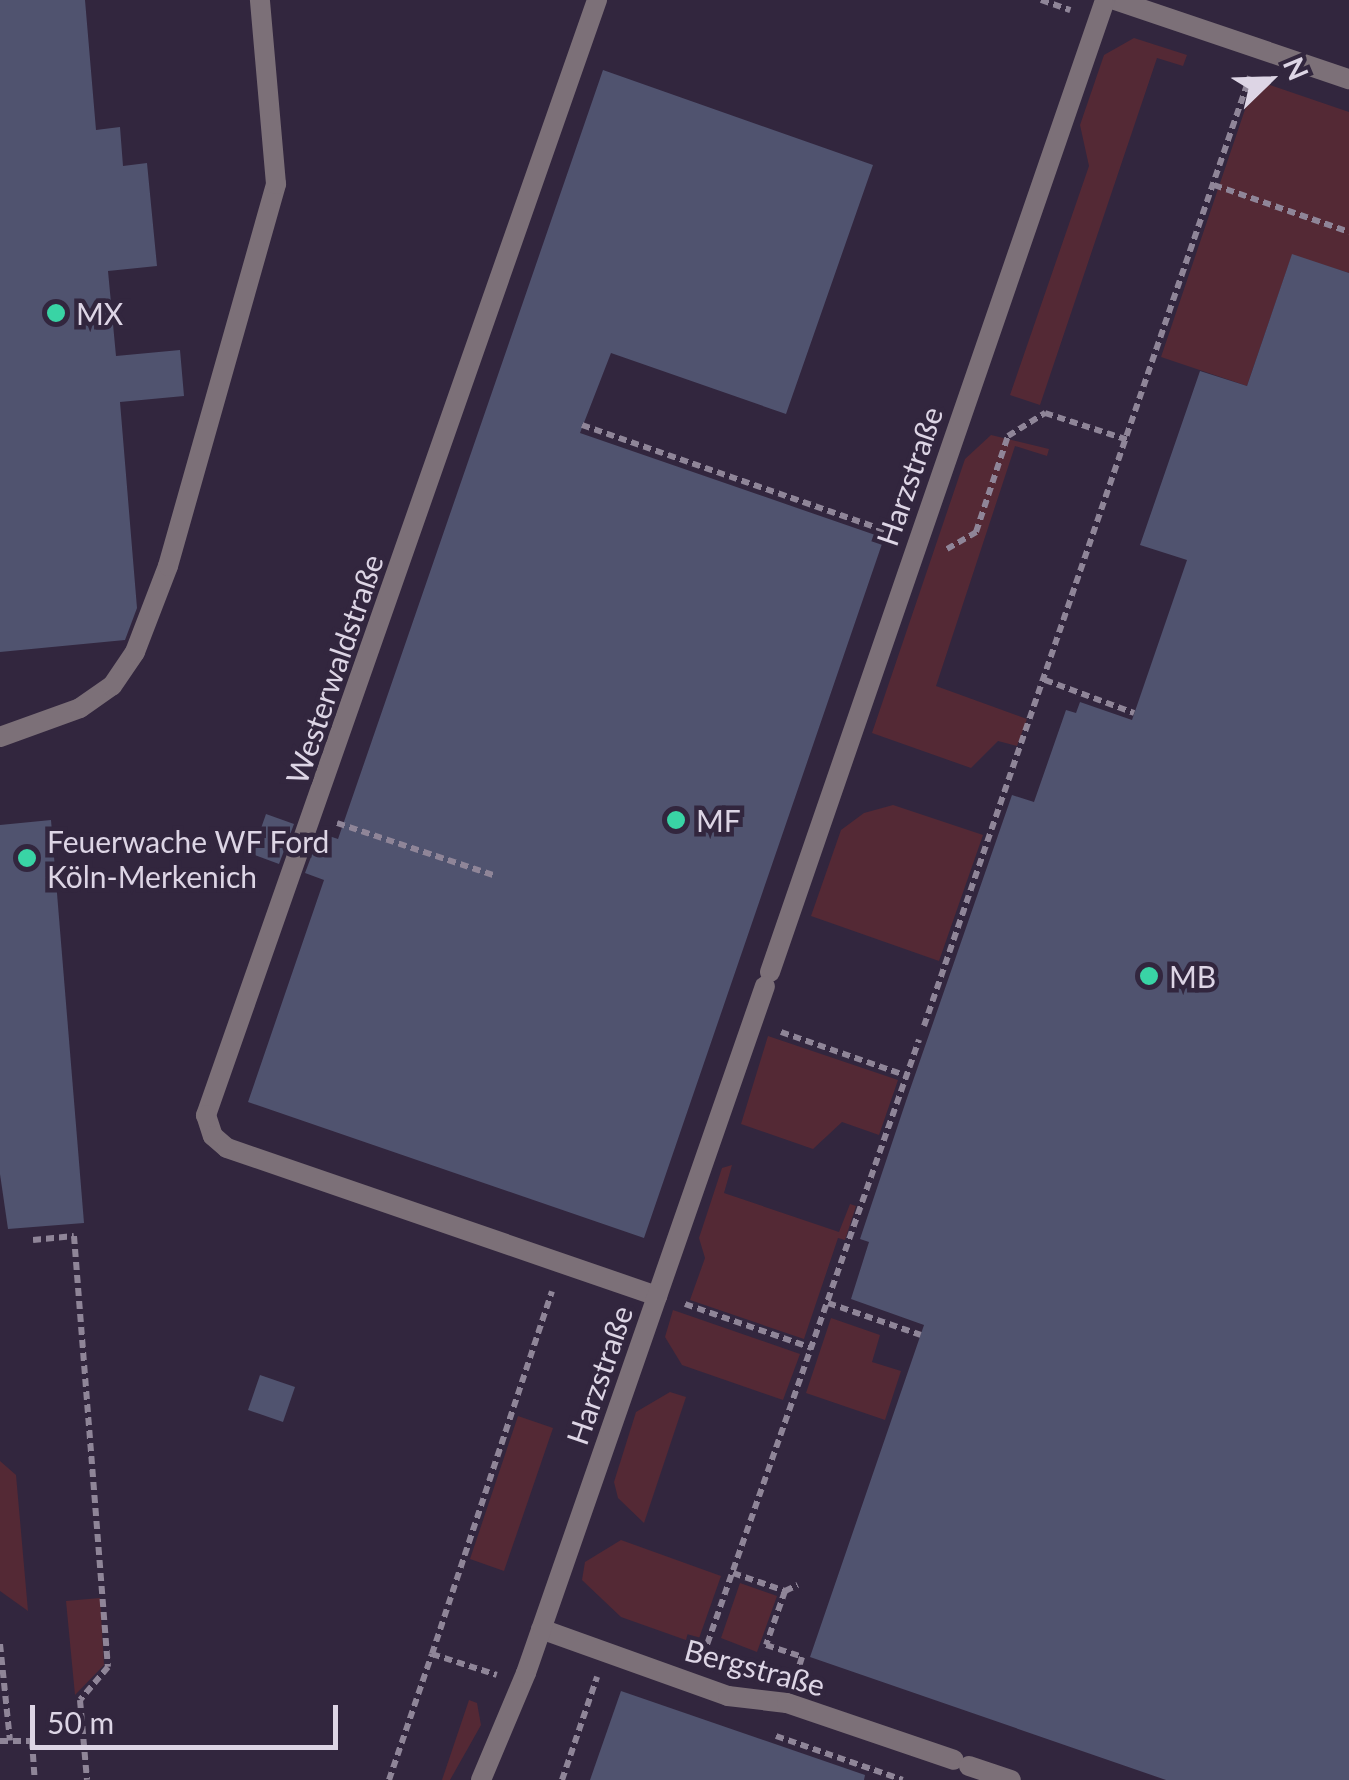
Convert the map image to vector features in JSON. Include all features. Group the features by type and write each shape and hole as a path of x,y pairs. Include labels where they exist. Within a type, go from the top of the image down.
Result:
{"lane":[{"path":"0,737 80,708 112,686 135,652 168,566 276,184 260,0"},
{"name":"Westerwaldstraße","path":"598,0 206,1115 213,1136 227,1148 657,1296"},
{"name":"Harzstraße","path":"481,1780 541,1630 1105,0"},
{"path":"1115,0 1349,80"},
{"name":"Bergstraße","path":"541,1630 728,1696 787,1703 1012,1780"}],"path":[{"path":"924,1026 1251,72 1268,78"},
{"path":"1214,184 1349,232"},
{"path":"582,425 944,550 976,532 1008,436 1045,413 1128,440"},
{"path":"887,552 894,534"},
{"path":"1045,680 1134,713"},
{"path":"330,841 342,806"},
{"path":"336,822 496,876"},
{"path":"752,1022 907,1076"},
{"path":"686,1652 702,1658 920,1040"},
{"path":"33,1240 74,1236 108,1667 80,1700 87,1780"},
{"path":"672,1256 693,1263 680,1302 812,1348"},
{"path":"432,1654 554,1296 550,1282 556,1261"},
{"path":"828,1303 921,1335"},
{"path":"785,1591 798,1585"},
{"path":"0,1644 10,1740"},
{"path":"598,1677 635,1688 642,1667"},
{"path":"776,1736 902,1780"},
{"path":"0,1741 32,1742 35,1780"}],"shaded area":[{"path":"1134,38 1187,55 1183,66 1157,58 1040,405 1010,395 1089,166 1080,125 1104,55"},
{"path":"1255,80 1349,112 1349,273 1292,255 1247,386 1161,357"},
{"path":"991,435 1049,449 1047,456 1015,446 936,686 1027,719 1017,746 998,741 971,768 872,733 965,459"},
{"path":"893,805 983,835 939,961 811,916 841,830 864,813"},
{"path":"768,1036 898,1080 879,1135 842,1122 813,1149 741,1124"},
{"path":"732,1165 724,1193 839,1232 850,1204 856,1206 845,1240 838,1238 804,1339 690,1300 705,1258 699,1238 722,1168"},
{"path":"673,1310 800,1354 783,1400 682,1365 665,1337"},
{"path":"831,1318 880,1335 872,1362 901,1371 885,1420 806,1393"},
{"path":"670,1392 686,1397 644,1523 618,1498 614,1482 636,1412"},
{"path":"518,1416 553,1428 504,1571 470,1559"},
{"path":"0,1461 16,1475 28,1611 0,1591"},
{"path":"621,1540 721,1576 697,1644 621,1617 582,1580 585,1562"},
{"path":"740,1583 777,1596 757,1652 721,1638"},
{"path":"100,1598 104,1665 75,1695 66,1601"},
{"path":"469,1700 477,1703 481,1725 450,1780 442,1780"}],"building":[{"name":"MX","path":"0,0 85,0 96,130 120,127 123,166 147,163 157,266 108,271 116,356 180,350 184,396 120,402 137,608 125,640 0,652"},
{"name":"MF","path":"603,70 873,165 786,414 611,353 580,433 884,538 644,1238 248,1102 324,880 305,873 320,833 338,839"},
{"name":"MB","path":"1292,254 1349,273 1349,1780 1166,1780 810,1657 924,1325 851,1299 869,1242 860,1239 906,1101 1012,795 1034,802 1066,710 1076,713 1080,702 1132,720 1187,560 1140,545 1200,371 1247,386"},
{"path":"266,814 294,824 279,864 252,854"},
{"path":"51,820 84,1223 8,1229 0,1174 0,825"},
{"path":"260,1375 295,1387 283,1422 248,1410"},
{"path":"621,1691 865,1775 864,1780 590,1780"}],"place":[{"name":"MX","path":"56,313"},
{"name":"MF","path":"676,820"},
{"name":"Feuerwache WF Ford Köln-Merkenich","path":"27,858"},
{"name":"MB","path":"1149,976"}]}
